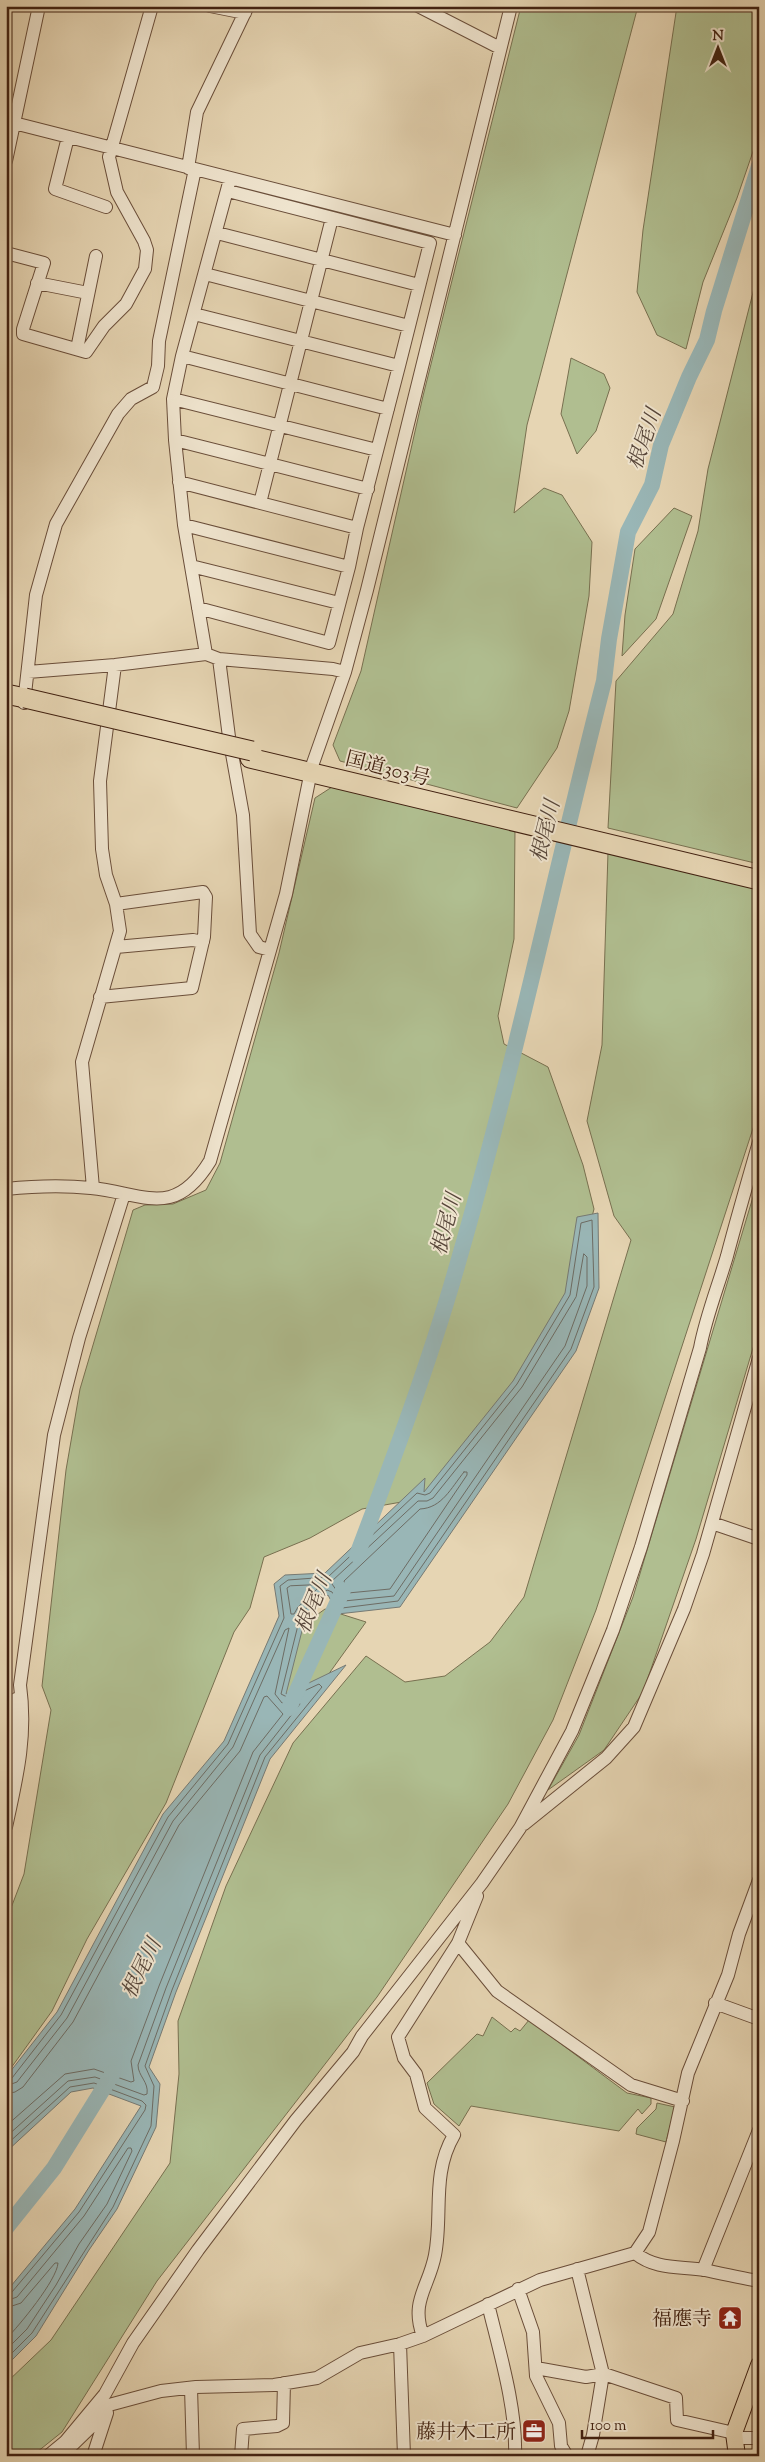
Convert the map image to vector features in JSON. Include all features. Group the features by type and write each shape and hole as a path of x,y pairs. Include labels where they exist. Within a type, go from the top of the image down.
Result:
{"highway":[{"name":"国道303号","path":"6,694 18,701 251,754 759,880"},
{"name":"国道303号","path":"321,772 759,872"}],"main road":[{"path":"737,2456 734,2435 759,2365"}],"street":[{"path":"6,160 11,122 40,6"},
{"path":"6,253 44,263 22,329 23,334 86,352 104,326 126,304 145,269 147,250 144,240 117,192 109,157 152,6"},
{"path":"18,701 28,672 36,595 56,524 118,414 131,399 153,387 158,366 159,341 192,168 198,112 246,10 210,6"},
{"path":"418,6 500,48"},
{"path":"6,1189 58,1185 94,1188 151,1200 170,1198 183,1191 199,1178 210,1162 321,772 406,436 511,6"},
{"path":"11,122 192,168 229,185 332,218 430,243 329,643 198,608"},
{"path":"68,137 55,189 106,207"},
{"path":"229,185 454,234"},
{"path":"206,654 184,525 174,440 173,399 182,356 229,185"},
{"path":"260,503 332,218"},
{"path":"217,233 420,285"},
{"path":"77,349 96,256"},
{"path":"205,274 409,326"},
{"path":"37,283 88,293"},
{"path":"194,314 399,366"},
{"path":"182,356 388,409"},
{"path":"173,399 377,450"},
{"path":"174,440 368,489"},
{"path":"179,482 357,528"},
{"path":"184,525 348,567"},
{"path":"191,566 339,603"},
{"path":"28,672 115,665 206,654 219,659 333,669 345,672"},
{"path":"219,659 229,737 243,815 250,934 259,947 270,950"},
{"path":"94,1188 82,1062 120,931 116,904 106,875 102,849 100,780 115,665"},
{"path":"100,997 192,988 203,942 206,897 203,892 116,904"},
{"path":"116,947 193,940 203,942"},
{"path":"48,2456 70,2436 105,2394 133,2343 198,2250 296,2120 353,2052 362,2036 482,1883 520,1828 572,1731 616,1621 642,1547 700,1348 705,1322 727,1256 731,1234 759,1142"},
{"path":"6,1827 21,1758 24,1730 20,1685 54,1435 77,1348 124,1194"},
{"path":"520,1828 606,1758 634,1727 684,1609 712,1523 759,1358"},
{"path":"712,1523 759,1538"},
{"path":"6,1770 15,1720 17,1690 20,1685"},
{"path":"61,2456 90,2428 111,2401 191,2388 284,2383 317,2378 360,2352 400,2344 423,2336 518,2289 577,2269 635,2253 649,2232 683,2101 688,2073 728,1975 739,1934 759,1880"},
{"path":"423,2336 417,2319 422,2293 435,2255 438,2198 444,2150 454,2135 426,2108 416,2074 404,2058 398,2037 458,1943 482,1883"},
{"path":"458,1943 497,1991 623,2080 631,2085 683,2101"},
{"path":"716,2003 759,2020"},
{"path":"703,2270 759,2130"},
{"path":"635,2253 644,2260 660,2266 703,2270 759,2281"},
{"path":"577,2269 603,2374 593,2435 587,2456"},
{"path":"518,2289 533,2332 536,2368 542,2389 559,2423 561,2446 567,2456"},
{"path":"488,2304 508,2386 516,2439 515,2456"},
{"path":"400,2344 404,2456"},
{"path":"536,2368 586,2377 603,2374 676,2398 677,2420 734,2435 759,2438"},
{"path":"241,2456 243,2429 283,2424 285,2420 284,2383"},
{"path":"191,2388 193,2456"},
{"path":"93,2456 111,2401"}],"green space":[{"path":"521,6 638,6 527,425 514,513 544,488 562,495 592,542 589,596 569,711 557,748 517,808 340,761 333,745 361,671 423,396"},
{"path":"677,6 759,6 759,134 737,198 703,282 686,349 657,335 637,292 643,230"},
{"path":"759,269 759,864 608,828 616,681 673,614 698,531 708,469"},
{"path":"571,358 604,374 610,388 596,431 577,454 561,414"},
{"path":"674,508 692,516 656,619 622,656 625,615 635,549"},
{"path":"332,787 515,829 514,939 498,1016 504,1044 548,1067 583,1165 594,1209 567,1313 441,1495 362,1509 310,1538 264,1557 250,1608 234,1632 166,1803 87,1939 52,2011 6,2075 6,1921 24,1874 51,1710 42,1686 66,1470 80,1389 133,1210 145,1205 173,1204 206,1190 220,1163 279,953 315,798"},
{"path":"608,852 759,889 759,1110 596,1610 553,1720 508,1804 377,1997 157,2281 62,2432 32,2456 6,2456 6,2383 51,2340 170,2163 179,2074 178,2021 226,1886 293,1743 366,1656 405,1682 445,1676 490,1642 524,1597 631,1240 614,1216 587,1121 602,1045"},
{"path":"759,1177 759,1328 696,1539 643,1692 604,1750 548,1790 579,1735 633,1597"},
{"path":"325,1609 366,1622 300,1714 252,1733 271,1648"},
{"path":"492,2017 511,2032 515,2028 520,2031 529,2020 627,2093 651,2098 651,2104 642,2114 638,2109 619,2131 471,2106 459,2126 434,2104 427,2083 477,2034 483,2036"},
{"path":"657,2103 675,2107 666,2142 636,2134 637,2128 656,2109"}],"water":[{"path":"598,1213 599,1288 576,1351 400,1607 338,1614 328,1595 306,1615 286,1694 346,1665 270,1759 176,1992 149,2067 160,2084 156,2127 117,2209 89,2250 36,2336 6,2366 6,2292 75,2209 141,2106 93,2088 71,2092 6,2152 6,2077 57,2012 163,1814 224,1741 279,1616 274,1584 285,1575 325,1573 425,1478 424,1492 513,1381 565,1293 577,1217"}],"waterway":[{"name":"根尾川","path":"357,1555 423,1375 446,1303 497,1121 604,681 609,639 628,532 652,485 661,445 689,377 707,340 714,311 759,166"},
{"name":"根尾川","path":"289,1708 343,1590"},
{"name":"根尾川","path":"6,2228 54,2168 113,2073"}],"place":[{"name":"福應寺","path":"730,2318"},
{"name":"藤井木工所","path":"534,2431"}]}
